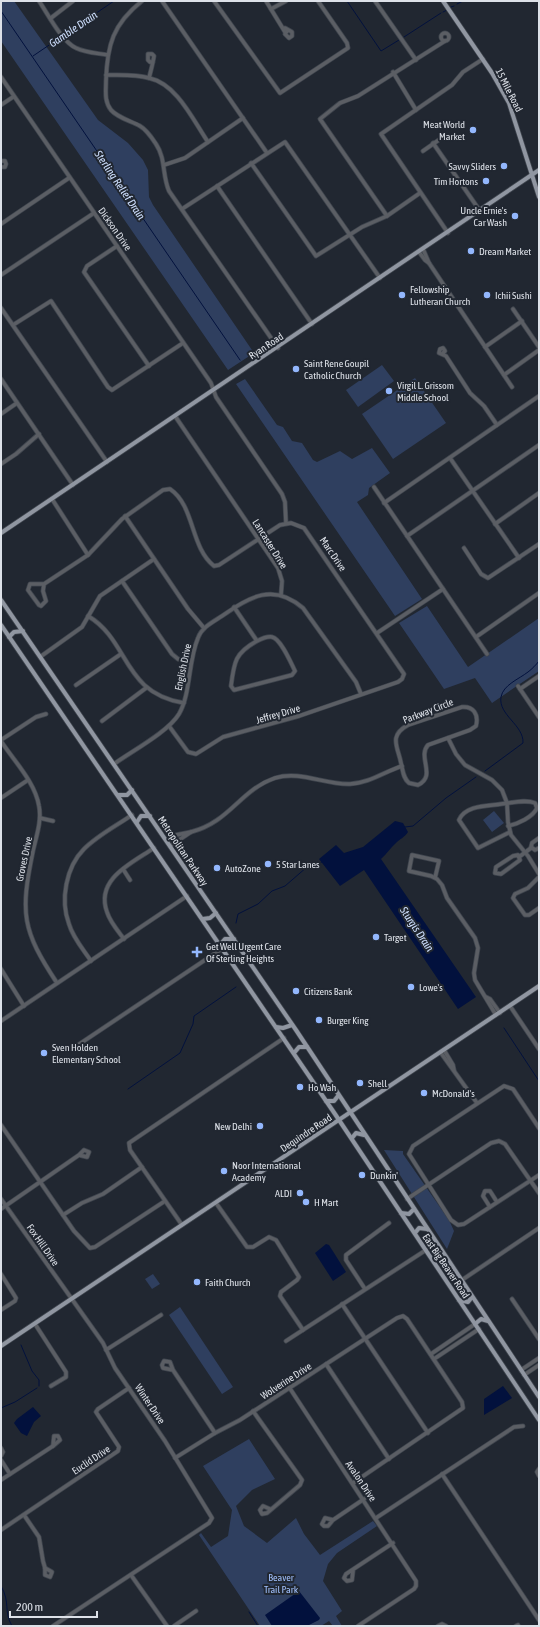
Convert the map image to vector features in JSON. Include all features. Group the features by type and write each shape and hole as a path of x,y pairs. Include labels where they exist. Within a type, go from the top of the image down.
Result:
{"main road":[{"name":"15 Mile Road","path":"443,1 483,59 508,103 539,197"},
{"name":"Ryan Road","path":"1,533 278,348 539,170"},
{"name":"Metropolitan Parkway","path":"1,600 234,939 350,1113"},
{"path":"1,610 5,605"},
{"path":"1,625 340,1120"},
{"path":"9,637 14,632 23,631"},
{"path":"118,795 127,795 132,790"},
{"path":"137,822 141,816 150,816"},
{"path":"202,919 210,918 216,913"},
{"path":"222,947 225,939 234,939"},
{"name":"Dequindre Road","path":"1,1346 539,986"},
{"path":"276,1027 283,1028 292,1025"},
{"path":"294,1052 299,1047 307,1048"},
{"path":"326,1101 334,1100 338,1096"},
{"name":"East Big Beaver Road","path":"350,1113 539,1397"},
{"name":"East Big Beaver Road","path":"340,1120 539,1420"},
{"path":"352,1138 356,1133 365,1135"},
{"path":"401,1213 409,1214 414,1209"},
{"path":"415,1233 419,1228 428,1229"},
{"path":"459,1300 468,1302 472,1297"},
{"path":"475,1324 479,1319 488,1321"}],"street":[{"path":"40,1 72,46 82,51 108,55"},
{"path":"51,18 73,1"},
{"path":"142,1 120,22 111,42 106,75 106,95 109,106 116,114 146,131 160,150 166,182 182,209 278,348"},
{"path":"162,1 267,153"},
{"path":"214,1 280,93 348,47 318,1"},
{"path":"266,1 286,31"},
{"path":"271,9 286,1"},
{"path":"375,1 416,60"},
{"path":"387,216 320,118 340,103 358,96 393,72 416,60 440,43 443,39"},
{"path":"448,233 381,134 452,85 463,72 483,59"},
{"path":"149,78 151,63"},
{"path":"393,72 416,110"},
{"path":"106,75 149,78 171,90 208,142"},
{"name":"Dickson Drive","path":"1,77 13,97 211,383 216,397 282,494 285,502 286,523"},
{"path":"1,105 13,97"},
{"path":"164,165 181,160 243,118"},
{"path":"423,151 443,137"},
{"path":"182,209 285,142 380,278"},
{"path":"433,143 480,211"},
{"path":"1,161 5,161 6,165 5,168 1,168"},
{"path":"251,163 316,256 362,227 387,216 420,193"},
{"path":"1,224 69,178"},
{"path":"217,186 312,324"},
{"path":"1,275 94,213"},
{"path":"117,246 84,270 149,366"},
{"path":"421,251 512,387"},
{"path":"13,326 51,301 108,387 112,390 183,343"},
{"path":"1,308 107,462"},
{"path":"513,309 539,347"},
{"path":"485,347 522,321"},
{"path":"504,375 539,350"},
{"path":"444,354 470,392 484,406 497,425"},
{"path":"1,379 73,485"},
{"path":"384,503 539,396"},
{"path":"1,414 17,403"},
{"name":"Lancaster Drive","path":"175,416 280,573 282,582 281,595"},
{"path":"1,464 16,454 39,434"},
{"path":"407,536 539,445"},
{"path":"450,458 519,558"},
{"path":"374,487 487,654"},
{"path":"44,584 43,591 46,601 41,606 28,588 32,583 44,584 88,555 125,516 163,490 170,489 181,502 198,544 214,566 219,565 276,527 286,523"},
{"path":"495,524 539,493"},
{"path":"52,499 88,555"},
{"path":"125,516 197,621 204,628"},
{"name":"Marc Drive","path":"286,523 299,525 308,532 401,668 404,676"},
{"path":"464,548 481,574 488,578 539,544"},
{"path":"40,657 78,630 98,598 154,559"},
{"path":"122,581 172,654 191,663"},
{"path":"377,633 443,589"},
{"path":"476,637 539,593"},
{"name":"English Drive","path":"114,764 169,726 179,714 184,703 191,663 197,640 204,628 247,599 260,595 281,595"},
{"path":"281,595 293,600 307,611 356,682 361,694"},
{"path":"234,607 257,641"},
{"path":"88,616 101,625 146,688 163,698 184,703"},
{"path":"269,637 277,640 295,671 294,673 234,690 230,686 236,658 242,651 257,641 269,637"},
{"path":"76,684 121,654"},
{"name":"Jeffrey Drive","path":"169,726 188,752 196,754 223,738 299,716 398,682 404,676"},
{"path":"539,676 519,687 539,717"},
{"path":"102,721 146,688"},
{"name":"Parkway Circle","path":"462,707 472,709 478,718 474,728 448,738 430,744 426,747 427,775 420,784 412,785 407,782 404,777 396,744 397,736 403,728 462,707"},
{"path":"1,740 36,716 46,714"},
{"path":"448,738 455,751 467,767 498,785 504,793 507,803 508,826 510,832 515,842 525,852 539,874"},
{"name":"Groves Drive","path":"1,740 28,780 36,796 40,818 26,888 26,915 30,934 36,949 57,983"},
{"path":"167,841 203,829 219,820 251,791 276,778 296,776 339,784 356,783 369,780 402,766"},
{"path":"1,798 28,780"},
{"path":"508,826 523,820 536,811 537,808 533,802 507,803 476,807 462,816 459,820 478,848 510,832"},
{"path":"91,961 72,932 67,917 66,894 69,876 75,862 83,850 97,838 132,815"},
{"path":"40,818 53,821"},
{"path":"170,846 182,835"},
{"path":"519,857 513,856 496,868 495,873 500,875 518,863 519,857 531,848 532,843 539,838"},
{"path":"124,939 109,916 105,904 110,881 122,869 154,848"},
{"path":"531,848 534,850 539,848"},
{"path":"435,878 438,861 412,856 409,871 435,878 442,885 446,898 476,940 478,948 474,977 486,997 490,999 498,1014"},
{"path":"122,869 130,880"},
{"path":"539,877 528,888 515,894 513,898 523,914 526,916 539,908"},
{"path":"1,1021 187,896"},
{"path":"75,1047 222,947"},
{"path":"1,968 24,1006"},
{"path":"510,1006 539,1049"},
{"path":"182,1225 130,1150 129,1144 134,1139 284,1038"},
{"path":"442,1052 453,1065 454,1070 477,1103"},
{"path":"539,1128 513,1089 506,1086 501,1087 477,1103 413,1146 409,1151 410,1159 453,1222 458,1225 464,1224 539,1175"},
{"path":"1,1125 79,1238 90,1248 95,1247 166,1201"},
{"path":"407,1199 491,1143 498,1141 505,1144 539,1193"},
{"path":"1,1209 78,1155"},
{"path":"63,1215 82,1203 103,1194 142,1167"},
{"path":"490,1207 483,1196 485,1191 490,1191 498,1202"},
{"name":"Fox Hill Drive","path":"1,1199 72,1299"},
{"path":"216,1203 247,1247 253,1247 269,1237 276,1240 299,1277 281,1292 280,1296 303,1330"},
{"path":"365,1289 346,1260 346,1255 389,1223"},
{"path":"462,1280 539,1228"},
{"path":"286,1341 426,1250"},
{"path":"1,1274 16,1299 1,1310"},
{"name":"Winter Drive","path":"72,1299 106,1350 113,1364 165,1441 210,1514 212,1520 131,1575"},
{"path":"512,1299 539,1339"},
{"path":"342,1304 428,1433"},
{"path":"106,1350 161,1315"},
{"name":"Wolverine Drive","path":"175,1458 215,1433 235,1424 289,1387 397,1318 404,1316 431,1354"},
{"path":"35,1324 66,1372 66,1377 51,1386"},
{"path":"352,1483 459,1413 464,1406 431,1354 475,1324"},
{"path":"434,1359 479,1329"},
{"path":"456,1337 460,1342"},
{"path":"521,1370 539,1358"},
{"path":"326,1364 389,1459"},
{"path":"524,1375 539,1365"},
{"path":"173,1370 215,1433"},
{"name":"Avalon Drive","path":"289,1387 415,1578 416,1586 358,1626"},
{"name":"Euclid Drive","path":"1,1530 118,1451 119,1447 96,1412 98,1409 129,1388"},
{"path":"254,1411 302,1480 300,1484 270,1509"},
{"path":"376,1518 514,1427 523,1426"},
{"path":"1,1480 53,1446"},
{"path":"1,1448 3,1452 1,1456"},
{"path":"1,1460 10,1474"},
{"path":"539,1468 539,1476"},
{"path":"442,1474 539,1620"},
{"path":"333,1520 364,1499"},
{"path":"24,1515 39,1537 42,1561 45,1568"},
{"path":"353,1570 393,1543"},
{"path":"54,1626 131,1575 167,1626"},
{"path":"174,1626 196,1611"},
{"path":"438,1626 445,1625"}],"green space":[{"name":"Sterling Relief Drain","path":"1,1 14,1 98,120 128,143 143,160 148,170 149,197 153,205 254,353 228,370 1,41"},
{"path":"382,365 394,381 358,407 346,390"},
{"path":"415,378 446,423 393,459 362,414"},
{"path":"245,379 277,425 283,427 292,441 302,443 313,460 317,462 340,451 352,459 372,448 390,473 369,488 368,495 357,502 422,599 395,616 236,384"},
{"path":"427,606 468,667 539,618 539,671 492,703 475,678 444,689 399,623"},
{"path":"494,811 504,823 492,832 483,820"},
{"path":"384,1150 403,1151 403,1154 449,1220 454,1231 447,1249"},
{"path":"153,1274 160,1284 152,1289 145,1279"},
{"path":"180,1307 233,1387 222,1394 169,1315"},
{"name":"Beaver Trail Park","path":"249,1439 275,1479 252,1490 236,1506 244,1526 267,1543 296,1518 304,1534 320,1555 373,1521 377,1526 337,1553 328,1564 323,1581 342,1611 336,1616 342,1626 333,1626 329,1621 321,1626 260,1626 199,1535 201,1533 211,1547 228,1536 232,1510 203,1466"}],"water":[{"path":"395,821 403,823 408,832 381,859 476,997 458,1009 364,870 340,886 319,859 336,845 344,853 363,847"},
{"path":"326,1244 329,1245 346,1272 333,1281 315,1253"},
{"path":"503,1386 512,1398 484,1415 484,1399"},
{"path":"33,1407 41,1416 34,1422 27,1436 21,1433 14,1423"},
{"path":"299,1591 320,1618 319,1620 307,1626 272,1626 265,1615"}],"waterway":[{"name":"Gamble Drain","path":"64,35 114,1"},
{"path":"347,1 381,51 399,40"},
{"path":"457,4 463,1"},
{"path":"443,12 447,10"},
{"name":"Sterling Relief Drain","path":"1,11 240,360"},
{"path":"404,37 441,13"},
{"name":"Gamble Drain","path":"33,56 61,37"},
{"path":"485,771 523,743 520,731 503,709 501,697 502,693 508,686 529,671 539,661"},
{"path":"405,827 413,826 446,798 476,777"},
{"path":"236,923 238,914 258,904 272,891 285,886 307,867 322,862"},
{"path":"128,1089 180,1053 193,1024 194,1016 236,987"},
{"name":"Sturgis Drain","path":"504,1028 539,1081"},
{"path":"21,1345 32,1371 39,1380 39,1386"},
{"path":"1,1408 15,1402 37,1388"},
{"path":"1,1586 6,1597 9,1621 12,1626"},
{"path":"249,1612 258,1626"}],"place":[{"name":"Meat World Market","path":"473,130"},
{"name":"Savvy Sliders","path":"504,166"},
{"name":"Tim Hortons","path":"486,181"},
{"name":"Uncle Ernie's Car Wash","path":"515,216"},
{"name":"Dream Market","path":"471,251"},
{"name":"Fellowship Lutheran Church","path":"402,295"},
{"name":"Ichii Sushi","path":"487,295"},
{"name":"Saint Rene Goupil Catholic Church","path":"296,369"},
{"name":"Virgil L. Grissom Middle School","path":"389,391"},
{"name":"5 Star Lanes","path":"268,864"},
{"name":"AutoZone","path":"217,868"},
{"name":"Target","path":"376,937"},
{"name":"Get Well Urgent Care Of Sterling Heights","path":"197,952"},
{"name":"Lowe's","path":"411,987"},
{"name":"Citizens Bank","path":"296,991"},
{"name":"Burger King","path":"319,1020"},
{"name":"Sven Holden Elementary School","path":"44,1053"},
{"name":"Shell","path":"360,1083"},
{"name":"Ho Wah","path":"300,1087"},
{"name":"McDonald's","path":"424,1093"},
{"name":"New Delhi","path":"260,1126"},
{"name":"Noor International Academy","path":"224,1171"},
{"name":"Dunkin'","path":"362,1175"},
{"name":"ALDI","path":"300,1193"},
{"name":"H Mart","path":"306,1202"},
{"name":"Faith Church","path":"197,1282"}]}
